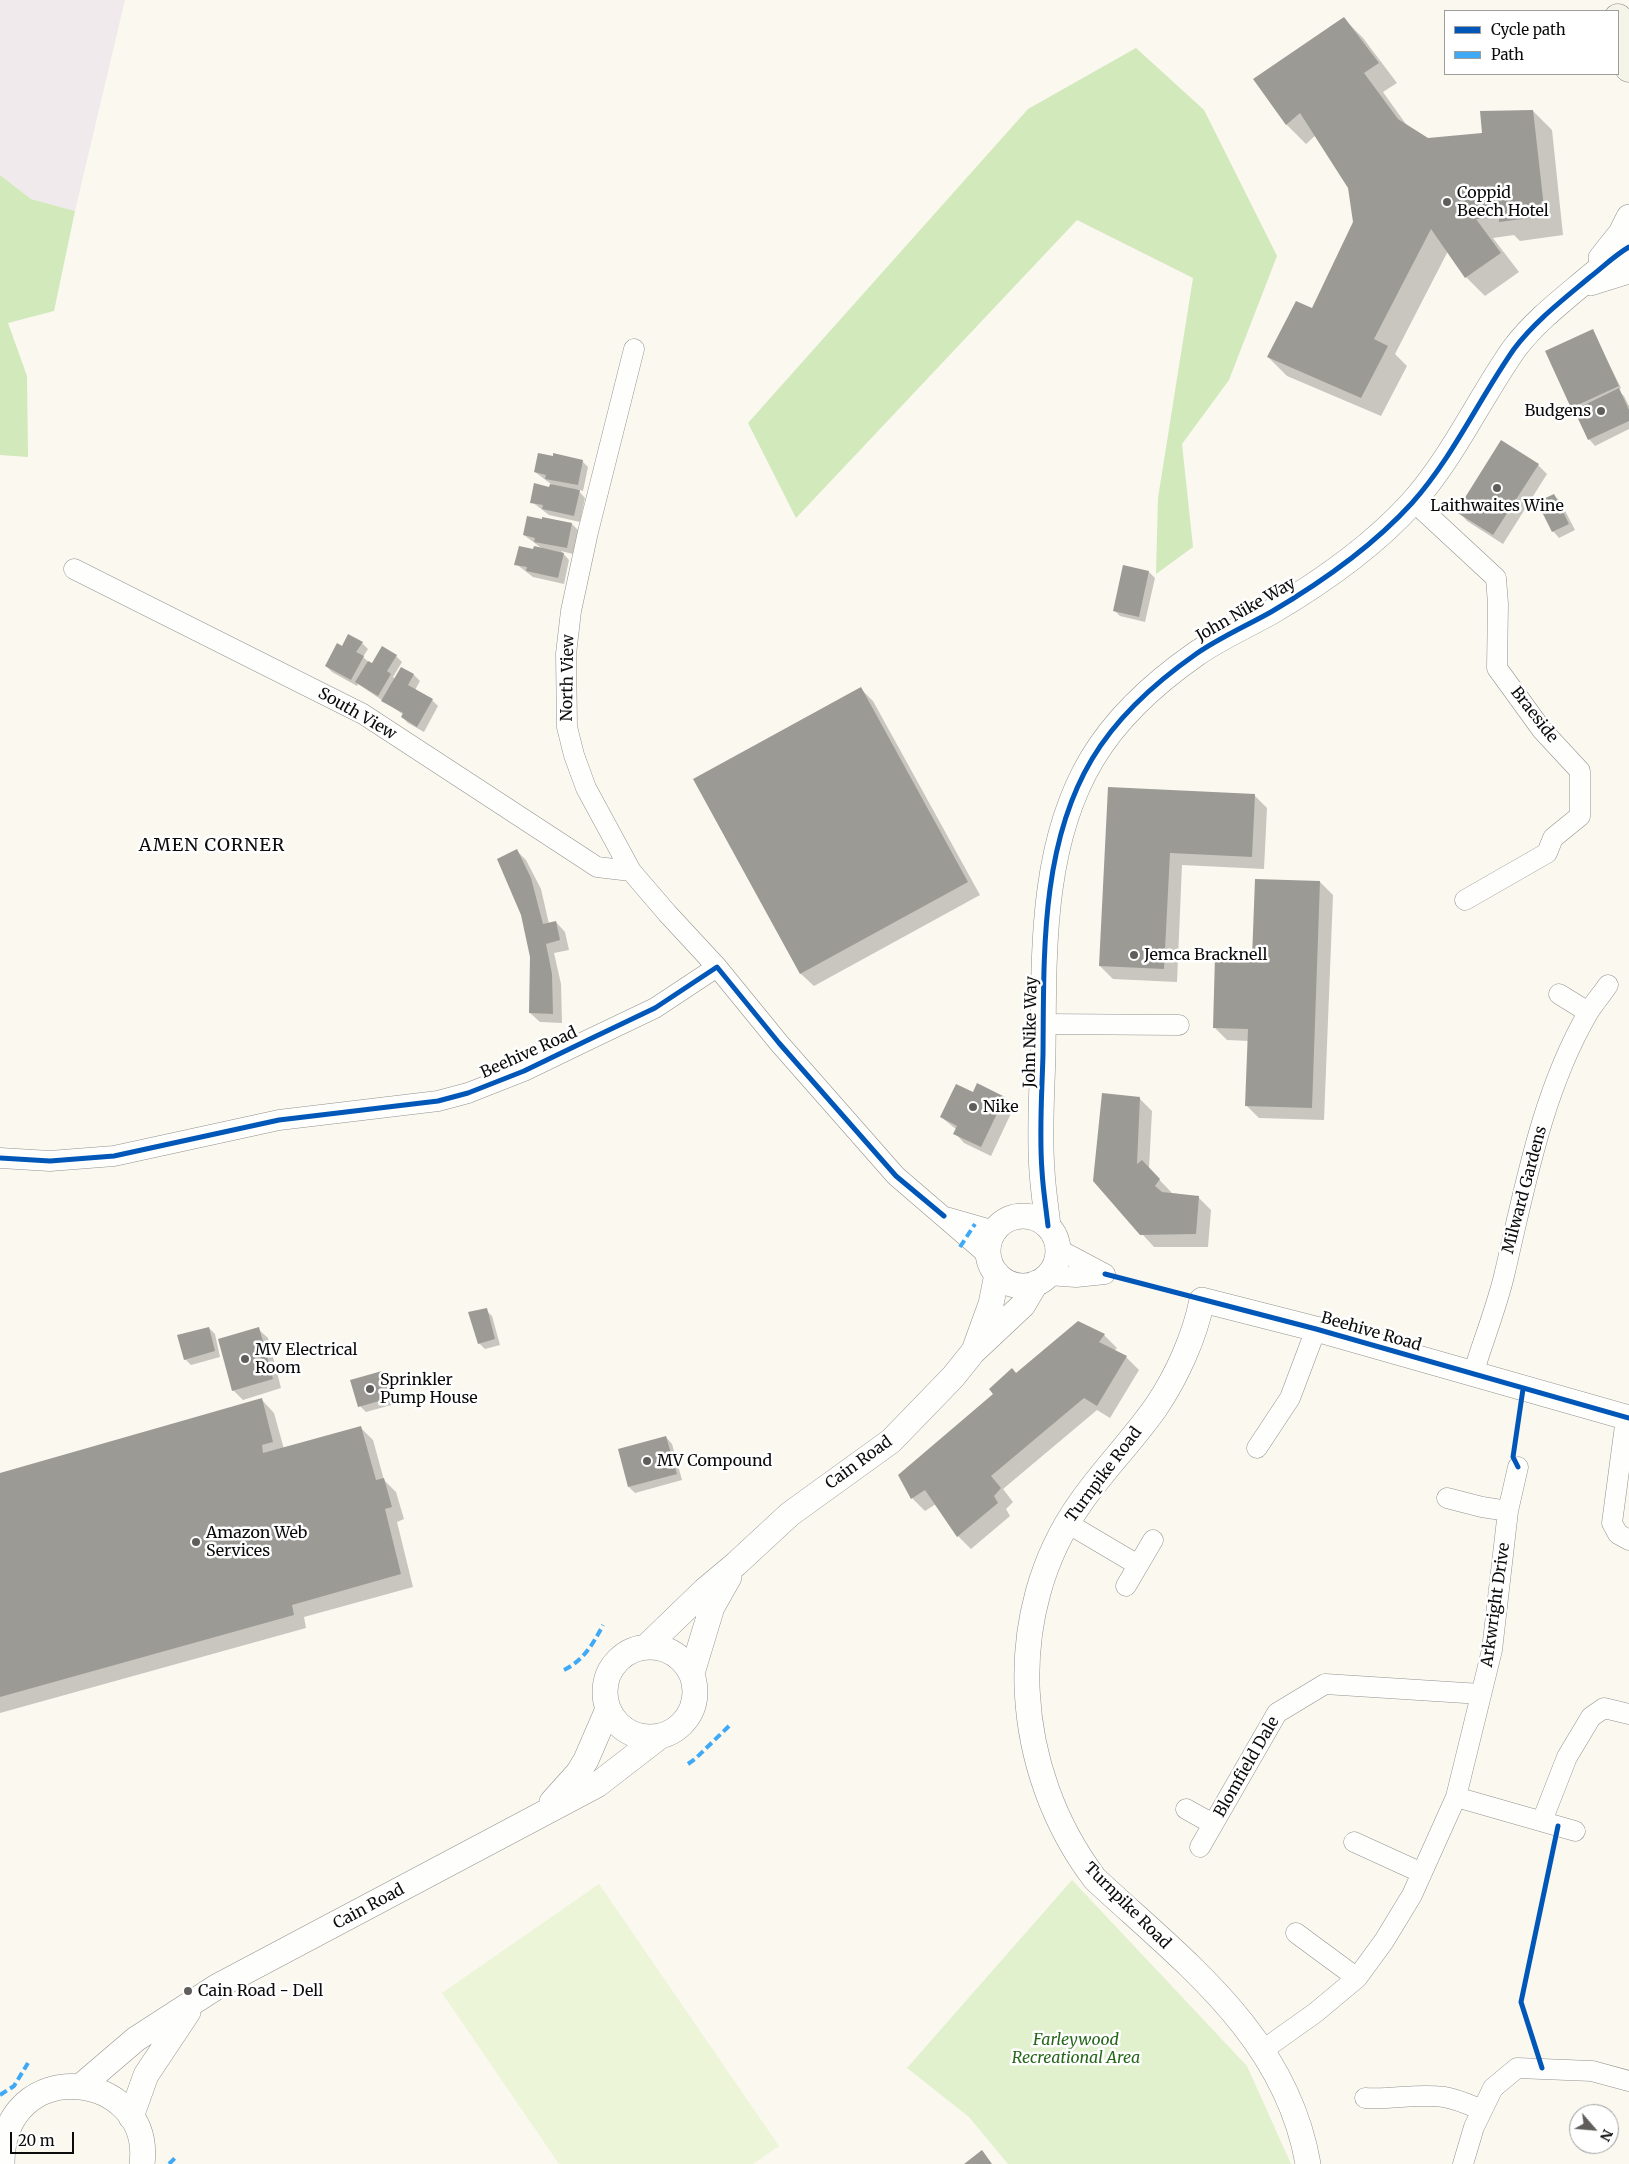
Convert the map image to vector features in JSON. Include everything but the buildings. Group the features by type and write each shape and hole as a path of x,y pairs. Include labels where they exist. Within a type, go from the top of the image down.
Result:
{"main road":[{"path":"1619,23 1629,68"}],"street":[{"name":"John Nike Way","path":"1578,287 1621,233 1629,217"},
{"name":"John Nike Way","path":"1048,1226 1042,1169 1043,1024 1047,922 1057,847 1076,792 1092,758 1118,724 1152,687 1198,653 1273,611 1321,581 1392,523 1413,501 1441,466 1516,346 1550,310 1629,247"},
{"name":"John Nike Way","path":"1578,287 1629,272"},
{"name":"North View","path":"634,349 588,532 571,611 566,654 567,728 586,788 631,871 667,914 718,967"},
{"name":"Braeside","path":"1413,501 1496,578 1498,668 1542,730 1580,771 1580,816 1554,838 1547,853 1465,900"},
{"name":"South View","path":"74,569 363,714 597,867 631,871"},
{"path":"718,967 779,1043 896,1176 944,1216 993,1265 1005,1281 1015,1285 1026,1286 1042,1279 1105,1274 1058,1248"},
{"name":"Beehive Road","path":"0,1158 50,1161 114,1156 279,1120 438,1101 468,1093 524,1071 654,1008 718,967"},
{"name":"Milward Gardens","path":"1474,1374 1503,1278 1519,1208 1549,1100 1566,1056 1588,1012 1608,985"},
{"path":"1559,994 1588,1012"},
{"path":"1043,1024 1179,1025"},
{"path":"993,1265 988,1247 1042,1169"},
{"path":"944,1216 1004,1224 1032,1217 1048,1226 1053,1232 1058,1248 1058,1258 1042,1279"},
{"name":"Cain Road","path":"973,1352 991,1304 993,1265"},
{"name":"Cain Road","path":"647,1646 698,1596 790,1514 891,1441 953,1378 973,1352 1023,1305 1042,1279"},
{"name":"Beehive Road","path":"1202,1300 1316,1329 1628,1418"},
{"name":"Turnpike Road","path":"1202,1300 1199,1316 1181,1358 1156,1406 1098,1479 1067,1523 1058,1540 1042,1579 1033,1611 1027,1652 1027,1704 1037,1764 1052,1803 1072,1844 1095,1879 1235,2012 1262,2050 1290,2100 1300,2127 1308,2164"},
{"path":"1257,1448 1290,1398 1316,1329"},
{"path":"1628,1418 1612,1524 1618,1534 1629,1540"},
{"name":"Arkwright Drive","path":"1262,2050 1316,2013 1357,1978 1384,1941 1412,1894 1456,1797 1492,1650 1508,1511 1518,1467"},
{"path":"1447,1498 1482,1507 1508,1511"},
{"path":"1067,1523 1138,1565"},
{"path":"1126,1586 1153,1540"},
{"name":"Cain Road","path":"692,1673 712,1607 736,1564"},
{"path":"647,1646 663,1649 675,1654 684,1662 692,1673 696,1696 690,1713 680,1727 659,1737 646,1738 628,1732 614,1720 605,1698 605,1686 609,1672 618,1660 630,1651 647,1646"},
{"name":"Blomfield Dale","path":"1200,1847 1277,1713 1325,1684 1481,1694"},
{"path":"1542,1821 1567,1758 1591,1717 1604,1708 1629,1714"},
{"name":"Cain Road","path":"544,1812 578,1773 599,1733 608,1709"},
{"name":"Cain Road","path":"81,2086 136,2039 218,1986 597,1785 659,1737"},
{"path":"1456,1797 1575,1831"},
{"path":"1186,1809 1213,1824"},
{"path":"1354,1842 1422,1873"},
{"path":"1296,1933 1357,1978"},
{"name":"Cain Road","path":"131,2117 146,2075 195,2002"},
{"path":"1463,2164 1474,2127 1493,2088 1517,2068 1592,2072 1629,2081"},
{"path":"2,2164 2,2148 6,2131 14,2116 23,2105 46,2091 63,2086 81,2086 96,2089 110,2096 122,2106 131,2117 142,2143 142,2164"},
{"path":"1365,2098 1387,2100 1430,2096 1447,2097 1482,2110"}],"shaded area":[{"path":"0,0 125,0 75,211 31,199 0,175"}],"green space":[{"path":"1136,48 1204,110 1277,256 1229,380 1182,444 1193,547 1156,574 1158,498 1193,278 1077,220 796,518 748,423 1028,109"},
{"path":"0,175 31,199 75,211 54,311 8,323 27,376 28,457 0,455"},
{"name":"Farleywood Recreational Area","path":"1072,1880 1247,2066 1291,2164 1008,2164 969,2117 907,2068"},
{"path":"599,1884 779,2146 753,2164 559,2164 442,1993"}],"marked path":[{"path":"960,1247 975,1224"},
{"path":"564,1670 577,1661 592,1645 603,1625"},
{"path":"688,1764 729,1726"},
{"path":"0,2095 14,2086 28,2063"},
{"path":"169,2164 175,2158"}],"cycle path":[{"path":"1048,1226 1041,1156 1045,941 1048,902 1063,828 1075,793 1092,759 1125,715 1166,676 1223,637 1271,612 1309,589 1346,563 1397,519 1440,467 1501,368 1522,339 1560,302 1614,257 1629,247"},
{"path":"0,1158 50,1161 114,1156 279,1120 438,1101 468,1093 524,1071 655,1008 717,967 779,1043 896,1176 944,1216"},
{"path":"1105,1274 1316,1329 1629,1418"},
{"path":"1518,1467 1513,1457 1523,1389"},
{"path":"1542,2068 1521,2002 1558,1826"}],"place":[{"name":"Coppid Beech Hotel","path":"1447,202"},
{"name":"Budgens","path":"1601,411"},
{"name":"Laithwaites Wine","path":"1497,488"},
{"name":"Jemca Bracknell","path":"1134,955"},
{"name":"Nike","path":"973,1107"},
{"name":"MV Electrical Room","path":"245,1359"},
{"name":"Sprinkler Pump House","path":"370,1389"},
{"name":"MV Compound","path":"647,1461"},
{"name":"Amazon Web Services","path":"196,1542"},
{"name":"Cain Road - Dell","path":"188,1991"}],"district":[{"name":"AMEN CORNER","path":"212,846"}]}
